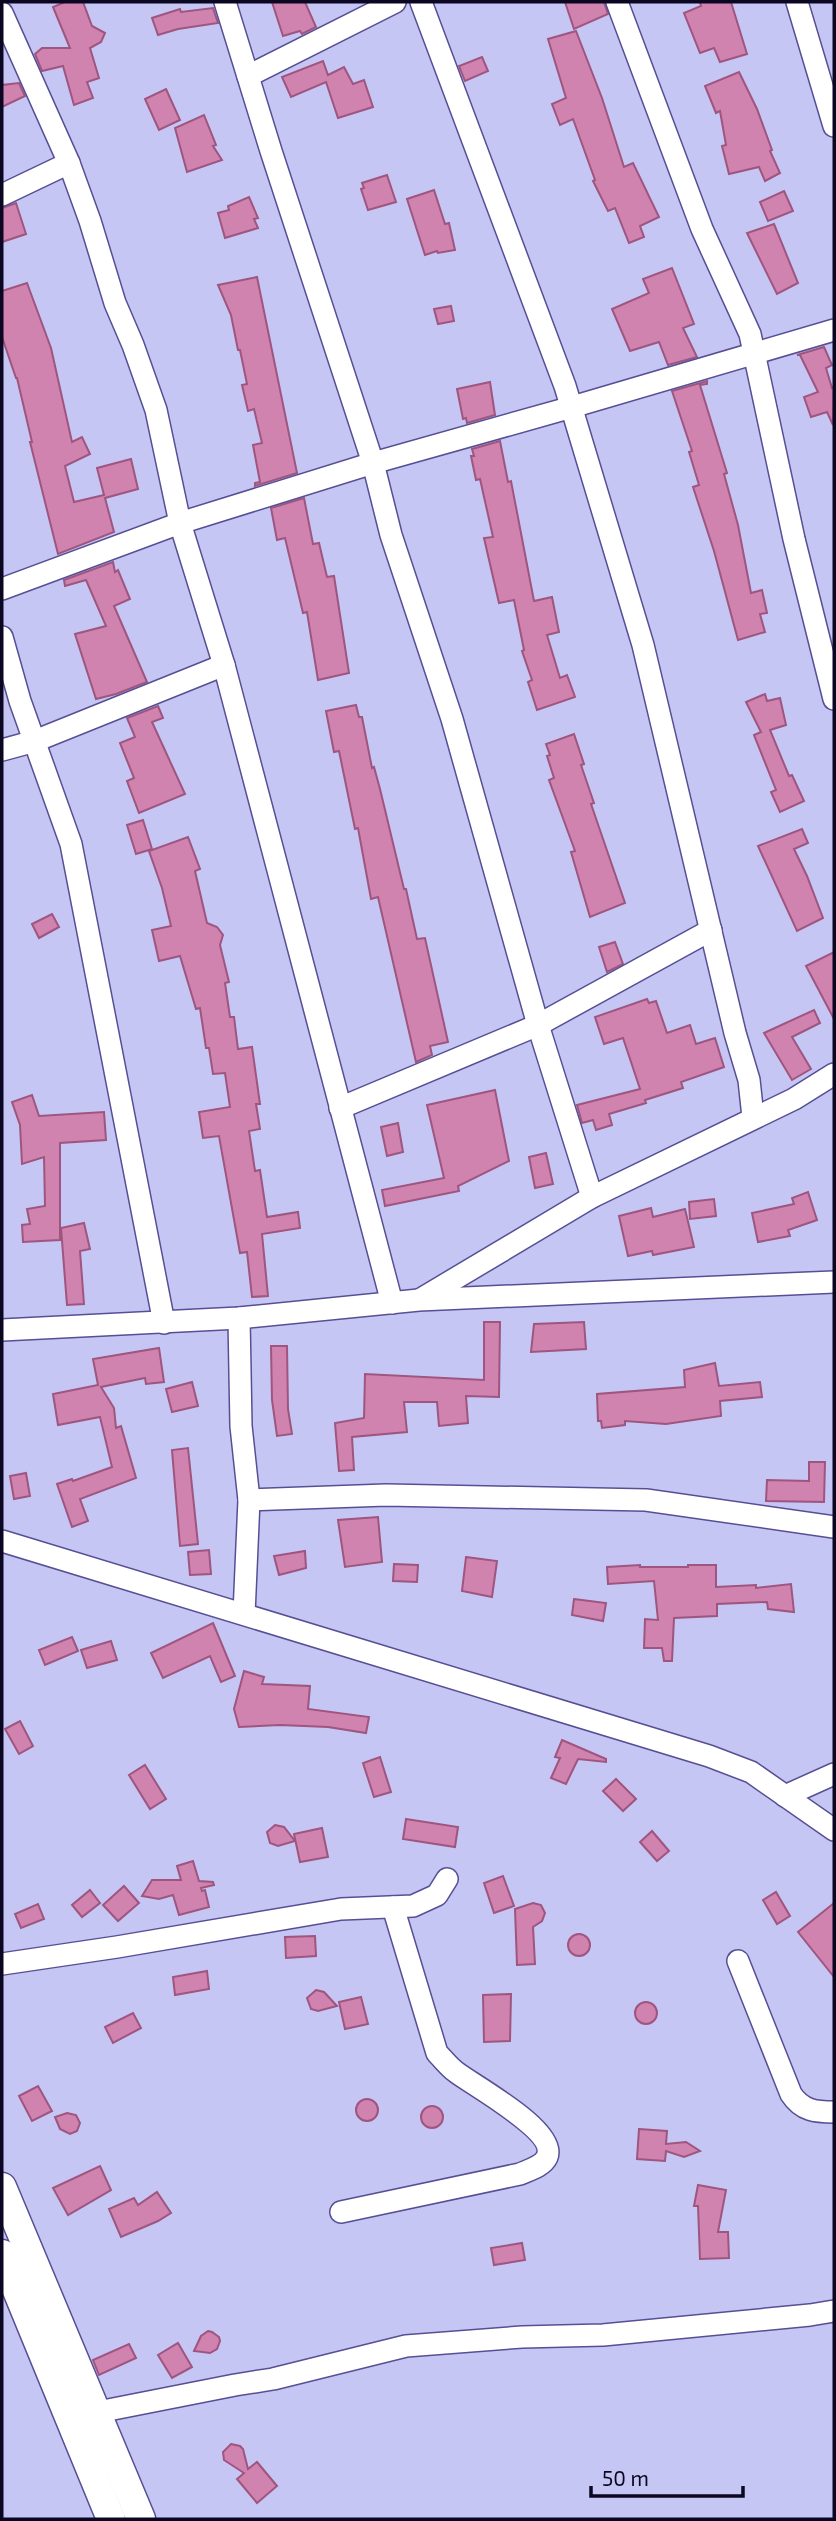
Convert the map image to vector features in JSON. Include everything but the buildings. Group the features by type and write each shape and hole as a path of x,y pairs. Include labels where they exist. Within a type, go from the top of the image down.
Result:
{"main road":[{"path":"2,2187 141,2519"},
{"path":"2,2254 111,2519"}],"street":[{"path":"225,2 373,463 391,535 452,719 538,1025 592,1197"},
{"path":"248,76 395,2"},
{"path":"421,2 572,407 643,645 749,1080 753,1117"},
{"path":"617,2 702,229 750,334 794,539 834,699"},
{"path":"797,2 834,126"},
{"path":"2,13 69,163 115,303 156,410 180,523 224,665 392,1303"},
{"path":"2,195 69,163"},
{"path":"2,589 180,523 373,463 834,330"},
{"path":"2,637 20,701 71,844 164,1323"},
{"path":"2,750 35,741 224,665"},
{"path":"340,1108 538,1025 711,930"},
{"path":"419,1300 592,1197 793,1099 834,1074"},
{"path":"2,1330 239,1318 419,1300 834,1282"},
{"path":"239,1318 241,1426 249,1500 244,1614"},
{"path":"249,1500 386,1495 646,1500 834,1527"},
{"path":"2,1541 709,1756 751,1772 834,1830"},
{"path":"785,1796 834,1774"},
{"path":"2,1964 341,1909 413,1906 437,1895 447,1879"},
{"path":"341,2211 520,2174 540,2165 547,2158 545,2138 512,2110 454,2070 437,2053 393,1907"},
{"path":"738,1961 791,2094 797,2103 813,2112 834,2112"},
{"path":"98,2412 273,2379 406,2346 522,2337 603,2335 834,2311"}]}
